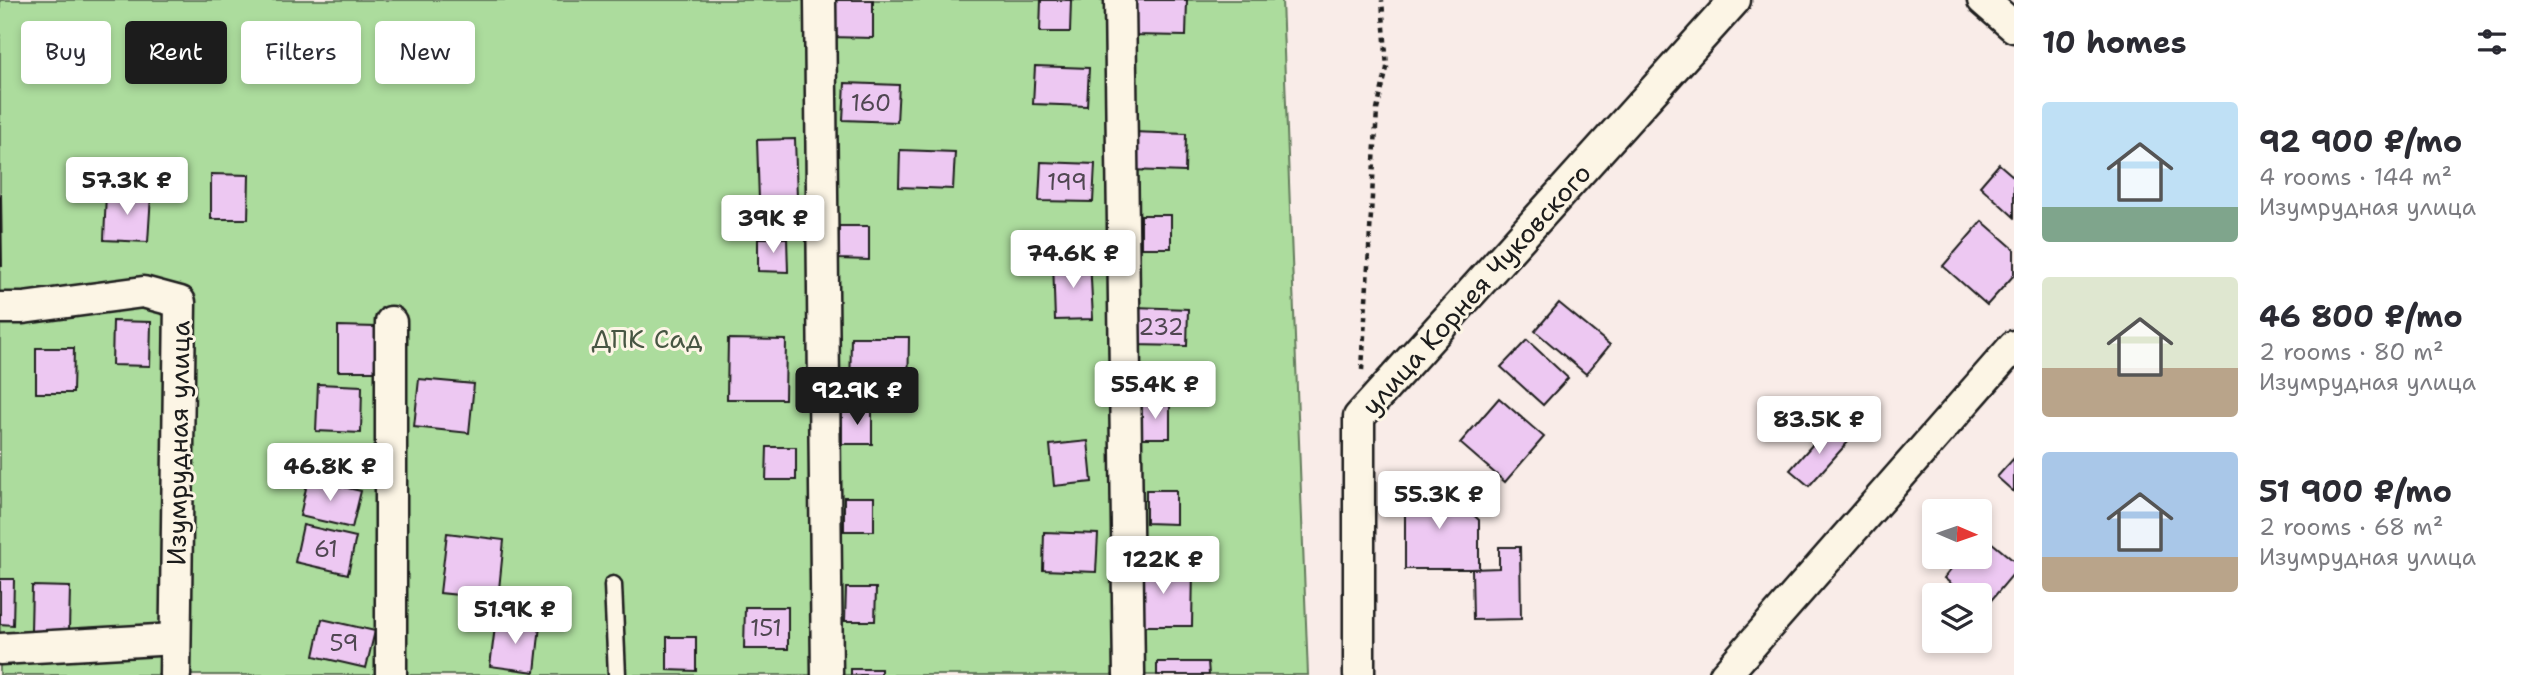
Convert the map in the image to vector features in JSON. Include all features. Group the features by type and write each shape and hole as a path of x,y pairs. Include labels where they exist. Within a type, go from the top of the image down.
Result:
{"street":[{"path":"820,0 827,675"},
{"path":"1120,0 1129,675"},
{"name":"улица Корнея Чуковского","path":"1359,675 1359,417 1735,0"},
{"path":"1983,0 2014,27"},
{"name":"Изумрудная улица","path":"0,308 23,308 143,292 180,303 175,675"},
{"path":"391,322 391,675"},
{"path":"1725,675 2014,346"},
{"path":"0,649 174,639"}],"lane":[{"path":"613,585 617,675"}],"path":[{"path":"1359,417 1377,110 1387,68 1382,0"}],"green space":[{"name":"ДПК Сад","path":"0,0 1282,0 1308,675 0,675"}],"building":[{"path":"830,0 873,0 873,38 829,37"},
{"path":"1041,0 1071,0 1070,32 1040,32"},
{"path":"1133,0 1187,0 1186,36 1132,35"},
{"path":"1035,66 1089,68 1087,106 1033,104"},
{"path":"845,83 899,85 897,122 843,120"},
{"path":"1132,132 1186,134 1185,172 1131,170"},
{"path":"795,139 797,198 759,200 757,140"},
{"path":"900,150 955,152 953,189 899,187"},
{"path":"1041,162 1095,164 1093,202 1039,201"},
{"path":"1999,164 2014,177 2014,217 1980,186"},
{"path":"211,174 249,175 248,219 211,219"},
{"path":"106,193 151,195 148,242 104,240"},
{"path":"1,194 2,266 0,266"},
{"path":"1141,215 1171,215 1171,248 1141,248"},
{"path":"1982,221 2014,249 2014,275 1987,305 1943,266"},
{"path":"839,226 869,226 869,260 839,259"},
{"path":"758,238 787,238 788,272 758,271"},
{"path":"1090,259 1093,319 1055,320 1053,261"},
{"path":"1559,303 1610,345 1586,374 1535,331"},
{"path":"1134,307 1188,309 1187,346 1133,345"},
{"path":"113,321 151,322 150,366 112,365"},
{"path":"338,326 376,327 375,371 338,371"},
{"path":"851,337 909,337 908,397 850,396"},
{"path":"728,339 786,340 785,399 727,399"},
{"path":"1527,340 1568,378 1543,405 1501,367"},
{"path":"36,348 74,348 73,393 36,393"},
{"path":"419,379 474,384 469,433 414,427"},
{"path":"318,384 362,386 361,433 316,431"},
{"path":"1499,398 1544,437 1505,482 1460,443"},
{"path":"1140,404 1170,405 1170,438 1140,438"},
{"path":"842,410 872,410 872,444 842,444"},
{"path":"1829,426 1848,442 1809,486 1790,470"},
{"path":"1088,441 1092,482 1054,486 1050,445"},
{"path":"767,447 796,447 796,480 766,480"},
{"path":"2014,458 2014,492 1997,477"},
{"path":"308,479 361,491 352,528 300,516"},
{"path":"1443,487 1479,520 1479,569 1405,569 1405,488"},
{"path":"1146,490 1176,490 1176,524 1146,523"},
{"path":"844,497 874,497 874,531 844,531"},
{"path":"303,525 356,537 348,574 295,562"},
{"path":"1044,532 1098,534 1096,572 1043,570"},
{"path":"447,533 504,540 498,599 440,593"},
{"path":"1992,543 2014,561 2014,573 1992,599 1992,583 1950,583 1944,578 1951,569 1992,569"},
{"path":"1499,547 1520,547 1521,619 1473,620 1472,569 1499,568"},
{"path":"1135,566 1193,567 1192,626 1134,626"},
{"path":"0,579 14,579 13,625 0,624"},
{"path":"32,586 70,587 69,631 31,631"},
{"path":"846,588 876,588 875,621 845,621"},
{"path":"745,607 788,607 788,649 744,649"},
{"path":"322,619 375,631 366,668 314,656"},
{"path":"496,619 540,625 535,672 490,666"},
{"path":"667,637 696,637 696,671 667,670"},
{"path":"1157,662 1208,662 1209,675 1157,675"},
{"path":"851,669 881,669 881,675 851,675"}]}
